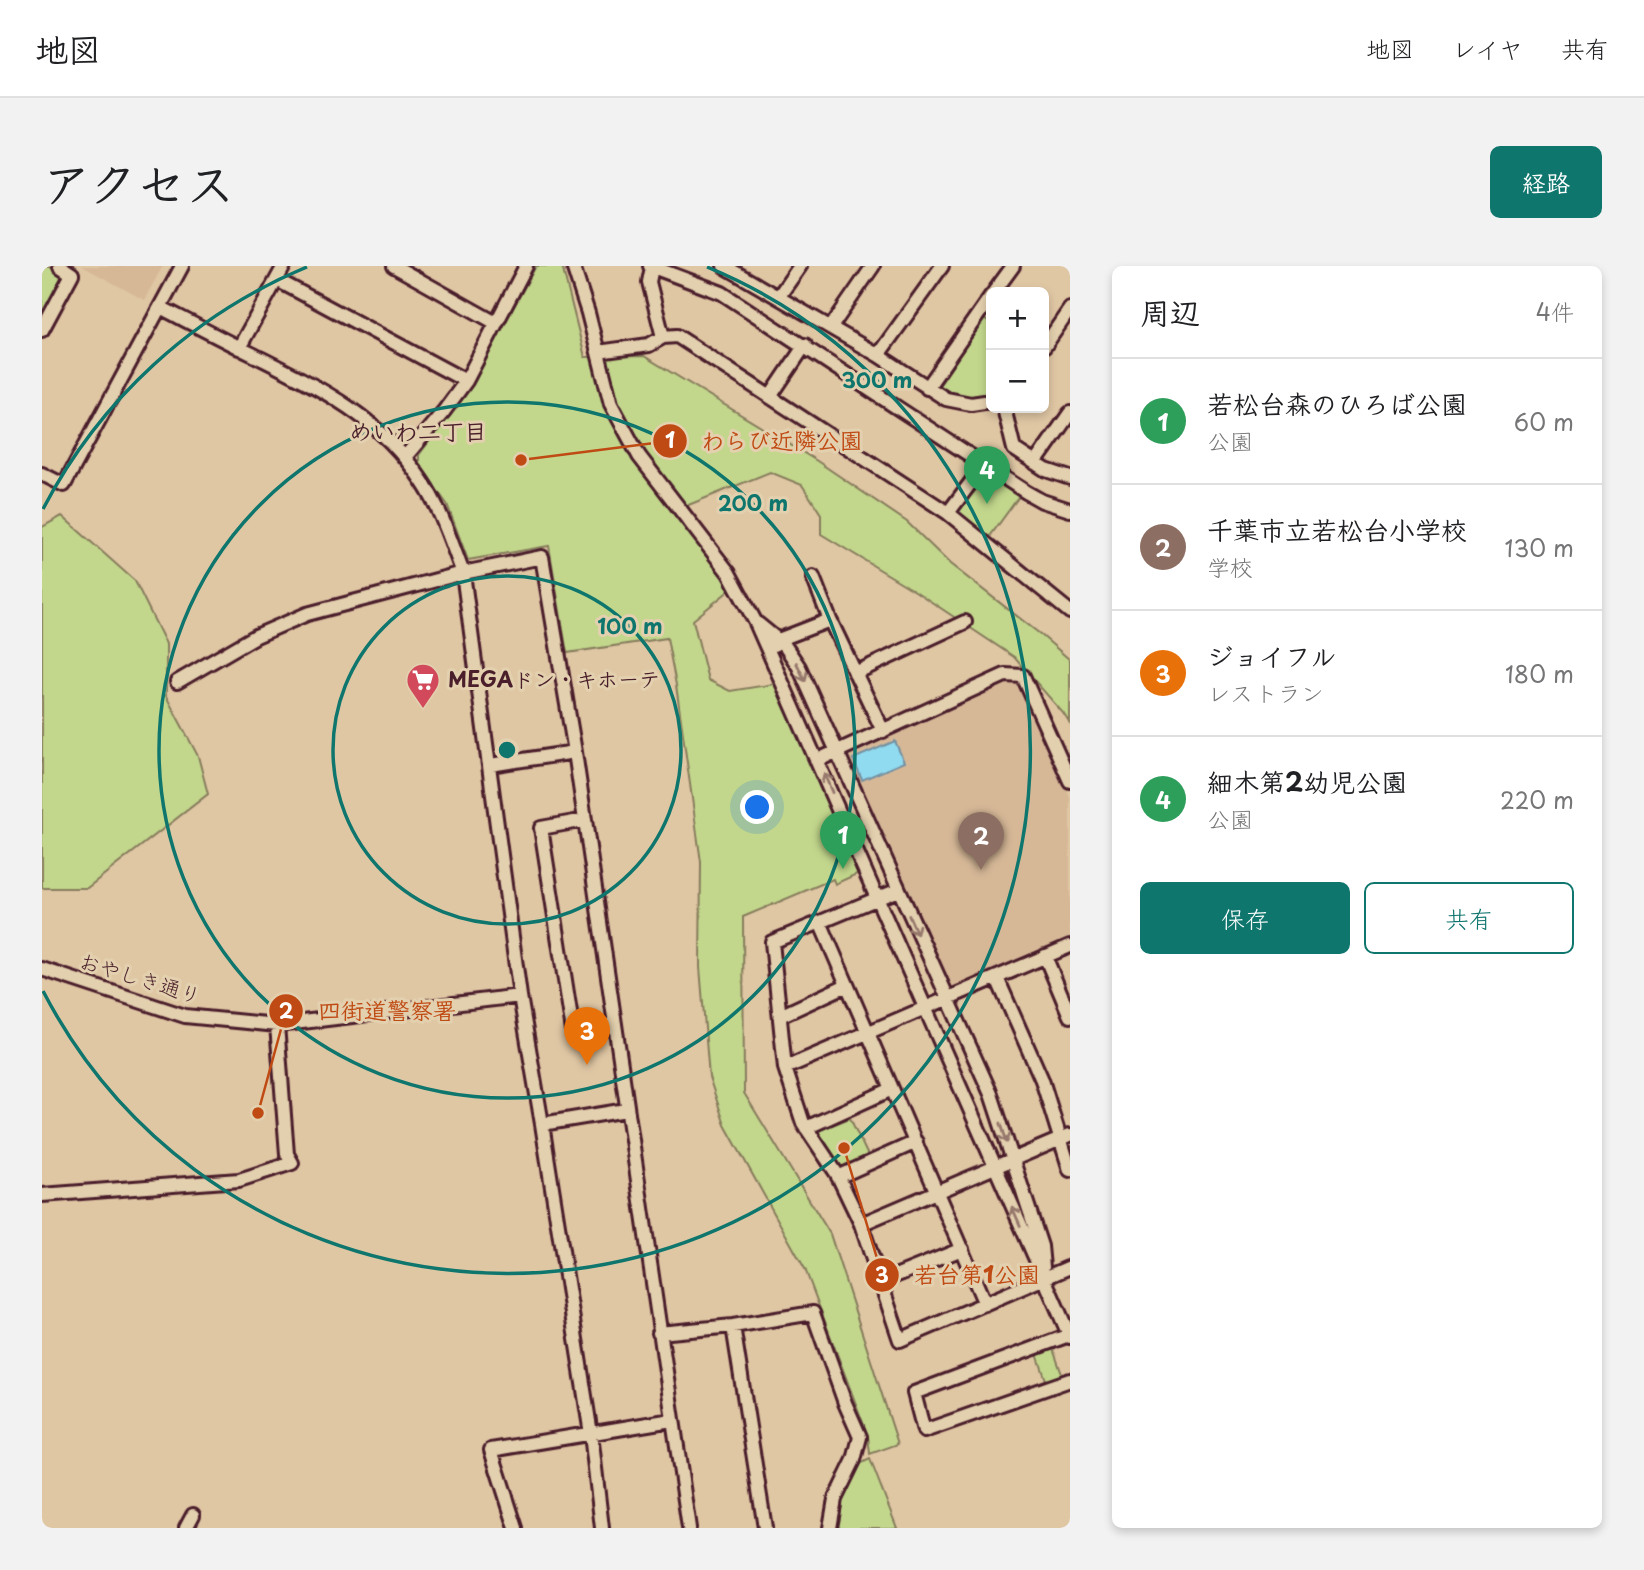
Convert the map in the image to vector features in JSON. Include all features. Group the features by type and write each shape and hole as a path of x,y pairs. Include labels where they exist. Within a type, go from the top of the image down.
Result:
{"street":[{"path":"42,330 72,274 60,266"},
{"path":"42,474 64,485 182,266"},
{"path":"239,348 284,266"},
{"path":"394,266 496,323"},
{"path":"405,457 466,381 526,266"},
{"path":"573,266 611,404 639,456 729,573 756,622 1070,1336 914,1393 924,1431 1070,1380"},
{"path":"663,337 649,282 651,266 722,293 1041,501 1070,510"},
{"path":"779,296 800,266"},
{"path":"831,327 873,266"},
{"path":"878,355 942,266"},
{"path":"998,287 1013,266"},
{"path":"731,267 878,355 946,400 971,404 986,402"},
{"path":"277,280 466,381"},
{"path":"927,388 986,304"},
{"path":"160,307 326,391 364,417 405,457 423,482 442,518 463,573 520,996 591,1434 603,1528"},
{"path":"1049,340 1070,309"},
{"path":"598,352 649,345 663,337 677,336 948,513 1070,612"},
{"path":"771,397 805,345"},
{"path":"1005,413 1014,449 1046,470 1070,478"},
{"path":"1035,463 1070,413"},
{"path":"948,513 984,465"},
{"path":"177,682 256,636 307,614 463,573 542,557 575,752 689,1528"},
{"path":"813,577 830,620 883,731"},
{"path":"769,652 778,640 830,620"},
{"path":"756,622 785,646 799,667 991,1094 1041,1246 1045,1278"},
{"path":"855,673 965,622"},
{"path":"818,760 1005,675 1023,676 1070,780"},
{"path":"490,765 575,752"},
{"path":"584,820 541,828 573,1031 614,1024"},
{"path":"898,890 772,942 785,1068 806,1128 838,1177 861,1224 900,1340 1070,1267"},
{"path":"820,922 985,1304"},
{"path":"785,1068 1070,946"},
{"path":"1045,956 1070,1016"},
{"name":"おやしき通り","path":"42,969 185,1016 277,1025 520,996"},
{"path":"997,978 1065,1137 1070,1170"},
{"path":"780,1016 847,985"},
{"path":"42,1195 239,1180 292,1163 288,1154 277,1025"},
{"path":"806,1128 892,1089"},
{"path":"542,1124 626,1110"},
{"path":"861,1224 1065,1137"},
{"path":"838,1177 916,1142"},
{"path":"880,1282 962,1249"},
{"path":"659,1333 733,1326 813,1312 860,1437 855,1460 835,1499 830,1528"},
{"path":"733,1326 765,1528"},
{"path":"516,1528 491,1450 672,1420"},
{"path":"186,1528 193,1515"}],"shaded area":[{"path":"82,266 163,266 144,300"},
{"path":"1009,681 1022,687 1070,797 1070,944 953,994 944,991 843,759 846,753"}],"green space":[{"path":"42,266 51,266 63,277 42,317"},
{"path":"536,266 562,266 585,357 644,356 817,461 907,522 950,564 1070,660 1070,724 1014,657 915,591 821,534 821,514 802,485 770,472 676,510 731,589 693,620 708,680 730,691 774,684 813,757 860,868 857,869 859,873 835,884 833,879 743,917 744,1093 830,1234 898,1444 870,1454 868,1436 805,1269 725,1125 709,1077 700,967 701,862 667,638 567,653 549,546 468,560 447,504 419,465 419,455 472,384"},
{"path":"984,319 986,397 965,401 937,389"},
{"path":"990,475 1020,495 988,539 955,514 981,476"},
{"path":"62,516 135,581 166,644 166,696 198,756 208,794 87,888 42,888 42,527"},
{"path":"850,1118 870,1160 844,1172 837,1170 817,1135 819,1130"},
{"path":"1053,1349 1064,1380 1048,1386 1037,1354"},
{"path":"870,1459 897,1528 837,1528 837,1475"}],"water":[{"path":"895,741 904,762 862,780 853,759"}],"place":[{"name":"わらび近隣公園","path":"521,460"},
{"name":"細木第2幼児公園","path":"987,504"},
{"name":"MEGAドン・キホーテ","path":"423,710"},
{"name":"若松台森のひろば公園","path":"843,869"},
{"name":"千葉市立若松台小学校","path":"981,870"},
{"name":"ジョイフル","path":"587,1065"},
{"name":"四街道警察署","path":"258,1113"},
{"name":"若台第1公園","path":"844,1148"}],"district":[{"name":"めいわ二丁目","path":"418,432"}]}
